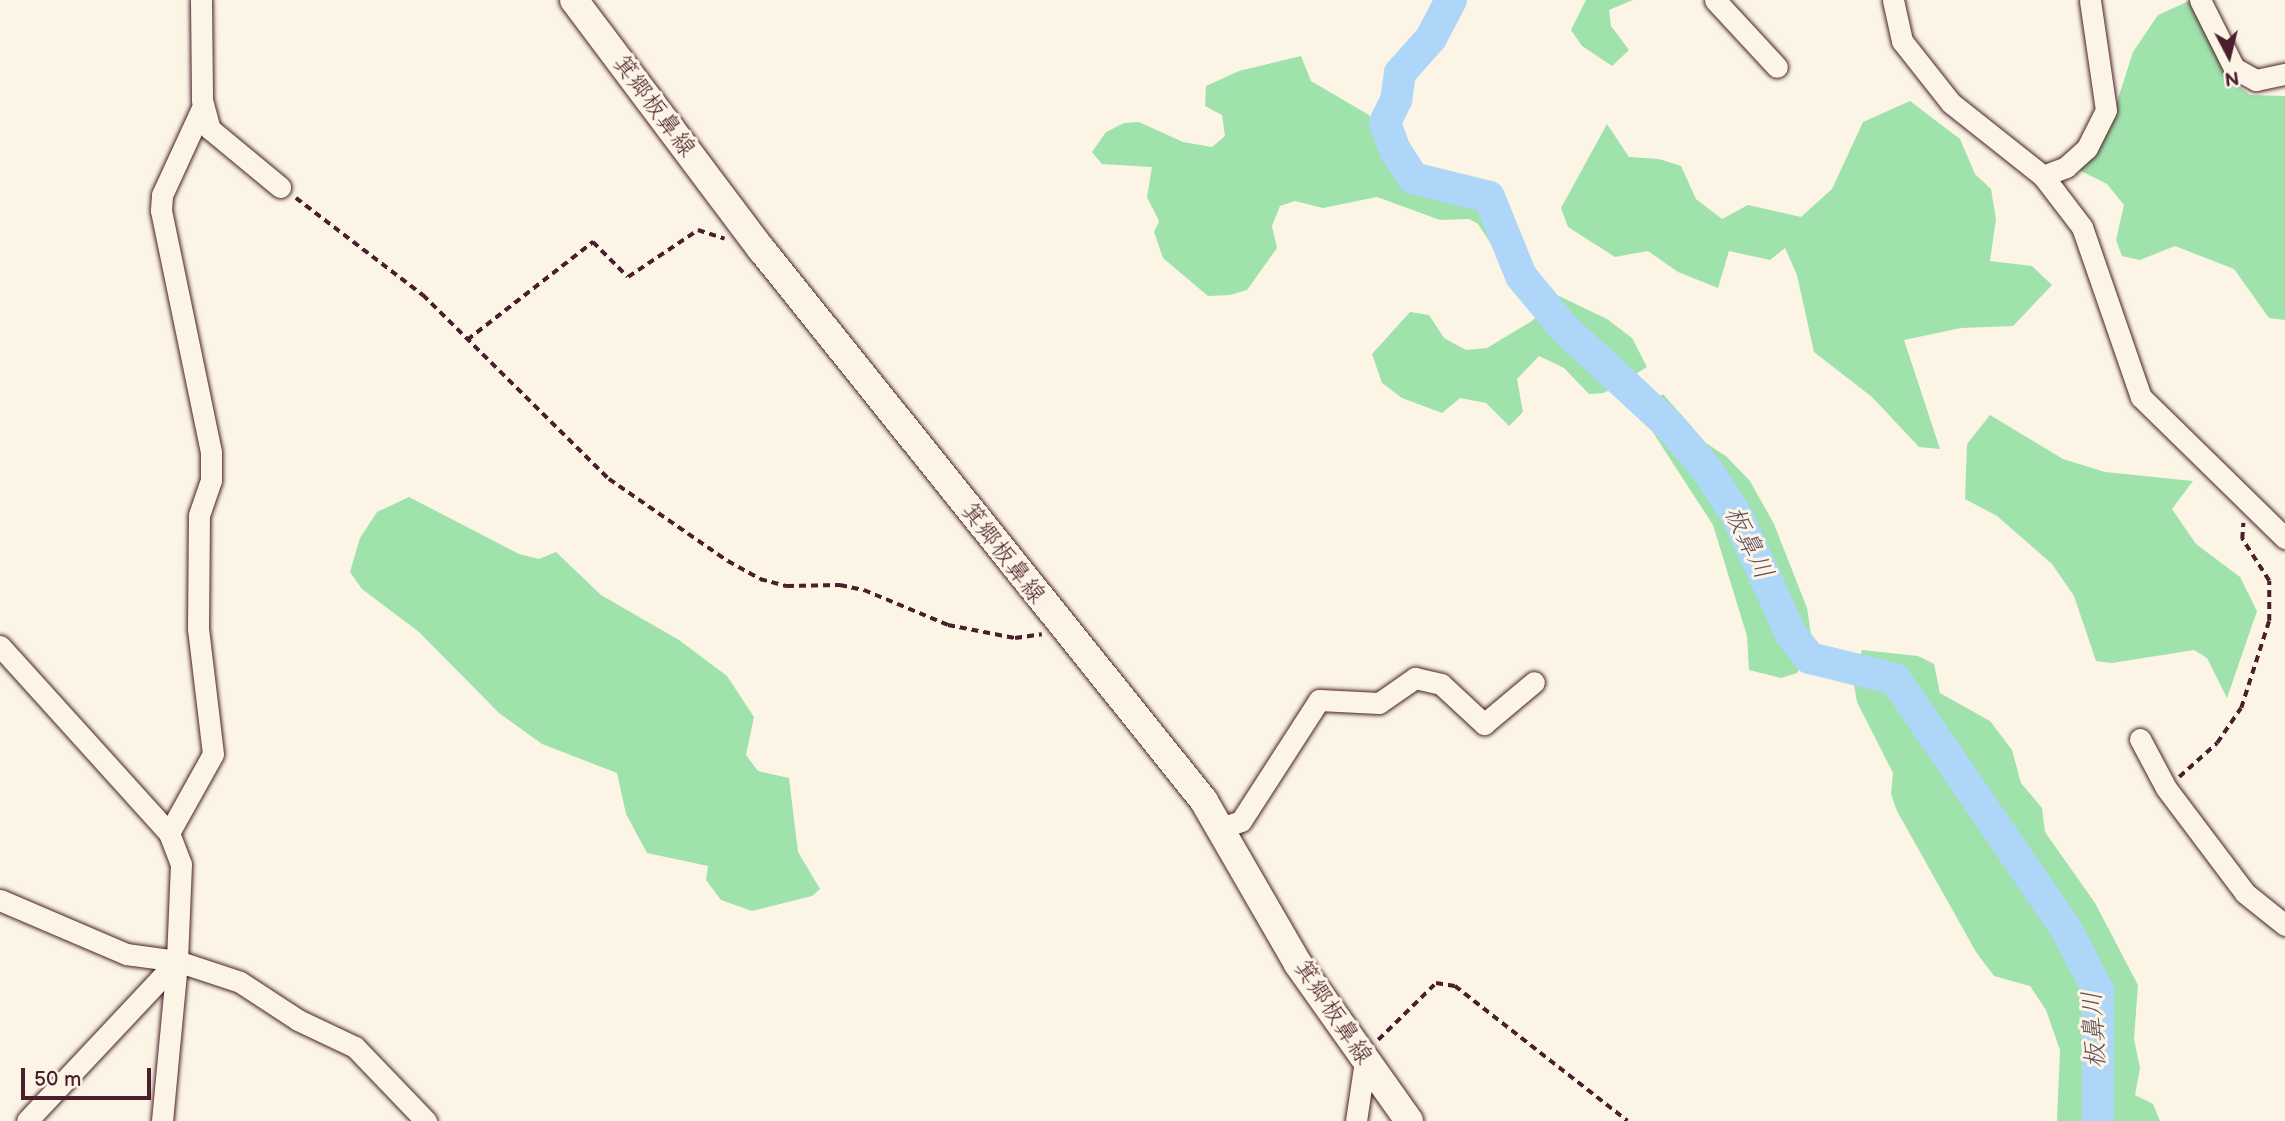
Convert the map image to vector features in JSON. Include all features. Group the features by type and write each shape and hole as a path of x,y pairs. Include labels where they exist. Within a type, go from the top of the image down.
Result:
{"main road":[{"name":"箕郷板鼻線","path":"574,0 754,240 1065,631 1159,744 1221,828 1298,964 1409,1121"}],"street":[{"path":"201,0 203,106 215,135 280,187"},
{"path":"1714,0 1777,67"},
{"path":"1893,0 1902,41 1951,103 2043,176 2082,227 2141,397 2252,509 2285,538"},
{"path":"2043,176 2066,167 2087,148 2105,110 2090,0"},
{"path":"2200,0 2235,68 2256,80 2285,74"},
{"path":"169,833 213,754 198,629 199,515 211,480 211,452 161,210 162,195 203,106"},
{"path":"0,646 169,833 181,864 177,961 162,1121"},
{"path":"1221,828 1241,821 1319,700 1380,703 1415,678 1441,684 1484,724 1534,682"},
{"path":"2140,739 2166,788 2245,893 2285,925"},
{"path":"0,900 126,954 177,961 240,982 298,1020 334,1034 377,1066 426,1121"},
{"path":"27,1121 177,961"},
{"path":"1356,1121 1363,1058"}],"path":[{"path":"280,187 373,254 423,295 609,479 760,579 787,586 840,585 864,590 948,625 999,636 1065,631"},
{"path":"467,340 593,242 628,277 698,230 737,243 754,240"},
{"path":"2166,788 2231,725 2255,676 2271,594 2265,568 2241,534 2252,509"},
{"path":"1363,1058 1436,983 1455,986 1628,1121"}],"green space":[{"path":"1586,0 1633,0 1609,10 1611,26 1629,50 1612,66 1582,46 1571,30"},
{"path":"2189,1 2230,80 2250,95 2285,96 2285,320 2269,318 2234,269 2175,246 2140,260 2122,256 2116,240 2124,205 2107,184 2073,167 2107,133 2133,52 2158,15"},
{"path":"1301,56 1311,81 1369,115 1401,184 1477,202 1496,218 1534,285 1522,291 1478,224 1469,219 1440,220 1377,197 1323,208 1295,201 1280,206 1272,226 1277,248 1247,290 1230,295 1208,296 1163,258 1154,232 1159,221 1147,197 1152,167 1102,164 1092,152 1106,132 1124,123 1139,122 1183,142 1212,147 1225,136 1222,115 1205,106 1206,86 1239,71"},
{"path":"1910,101 1960,139 1975,174 1991,189 1996,219 1990,261 2032,266 2052,285 2013,326 1961,328 1904,340 1940,449 1919,447 1872,397 1814,352 1797,275 1785,248 1770,260 1729,251 1718,288 1678,272 1648,251 1615,257 1568,227 1561,208 1607,124 1629,157 1659,159 1681,166 1696,199 1722,219 1748,205 1801,217 1832,189 1863,122"},
{"path":"1557,295 1607,319 1632,338 1647,367 1604,393 1589,394 1564,368 1539,356 1517,379 1523,412 1509,426 1486,403 1460,398 1442,413 1402,398 1382,383 1372,354 1410,312 1429,315 1444,338 1466,350 1487,348 1532,321"},
{"path":"1663,394 1706,443 1727,457 1750,481 1774,524 1807,608 1813,647 1797,673 1781,678 1749,670 1747,636 1713,525 1639,411"},
{"path":"1990,415 2063,459 2105,472 2193,481 2172,509 2196,544 2240,577 2257,611 2227,698 2207,658 2194,650 2112,663 2096,661 2074,596 2052,564 1997,516 1965,499 1967,444"},
{"path":"409,497 519,554 539,559 556,552 601,595 679,640 727,676 754,717 746,755 758,771 789,778 798,852 820,889 812,896 752,911 721,900 706,880 708,866 647,853 626,814 617,773 542,744 499,713 419,632 362,589 350,572 360,538 377,512"},
{"path":"1862,650 1918,656 1934,664 1940,693 1990,721 2012,750 2021,783 2042,808 2045,832 2095,903 2138,985 2134,1039 2140,1068 2135,1095 2153,1104 2160,1121 2057,1121 2060,1050 2046,1010 2030,986 1994,976 1976,952 1897,811 1891,794 1893,773 1857,702 1853,679"}],"waterway":[{"name":"板鼻川","path":"1451,0 1431,38 1400,73 1396,100 1385,123 1395,150 1413,178 1489,197 1521,276 1564,328 1670,426 1708,471 1737,516 1791,634 1810,658 1895,679 2066,929 2098,990 2098,1121"}]}
